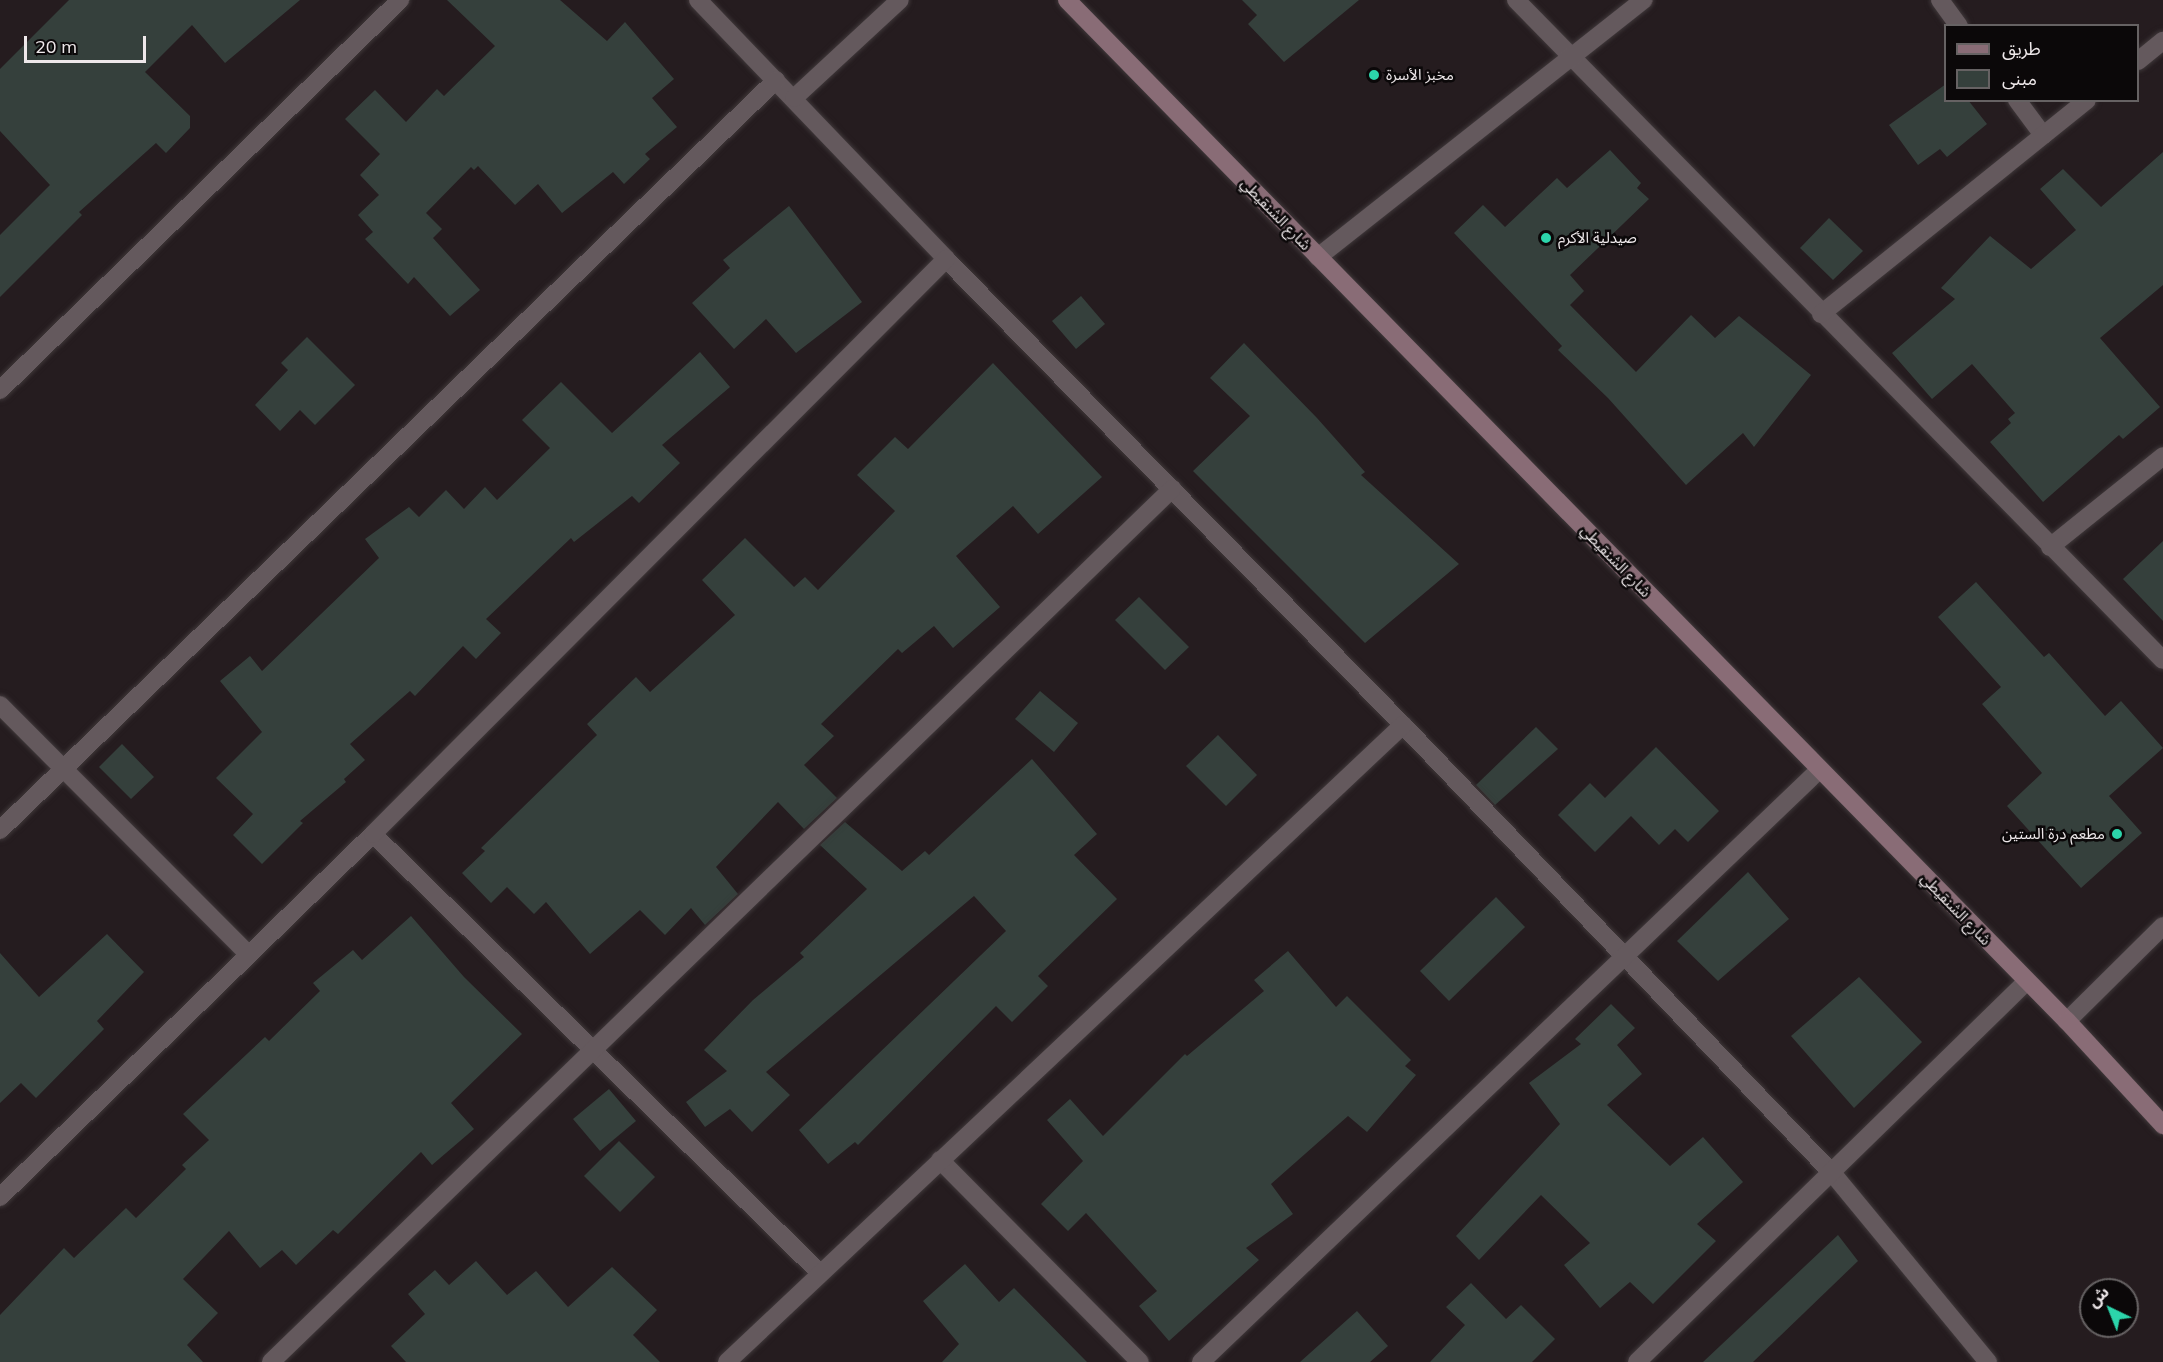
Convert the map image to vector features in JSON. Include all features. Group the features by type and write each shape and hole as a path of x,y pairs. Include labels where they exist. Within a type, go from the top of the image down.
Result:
{"street":[{"path":"0,390 400,0"},
{"path":"698,0 946,259 1403,725 1833,1174 1988,1362"},
{"path":"794,98 900,0"},
{"name":"شارع الشنقيطي","path":"1067,0 2067,1022 2163,1125"},
{"path":"1516,0 1821,314 2163,660"},
{"path":"1318,256 1644,0"},
{"path":"1940,0 1958,24"},
{"path":"2139,60 2163,41"},
{"path":"0,830 776,80"},
{"path":"2018,102 2043,135"},
{"path":"1821,314 2084,102"},
{"path":"0,1197 374,834 946,259"},
{"path":"2050,547 2163,456"},
{"path":"271,1362 591,1049 1172,489"},
{"path":"0,705 248,954"},
{"path":"727,1362 1403,725"},
{"path":"1201,1362 1623,954 1820,769"},
{"path":"374,834 820,1273"},
{"path":"2067,1022 2163,926"},
{"path":"1637,1362 1833,1174 2027,981"},
{"path":"940,1160 1140,1362"}],"building":[{"path":"69,0 300,0 225,63 192,25 145,72 190,116 190,128 166,153 156,143 79,212 82,215 0,297 0,235 50,185 0,131 0,69"},
{"path":"447,0 560,0 607,41 625,22 674,79 652,98 677,127 645,154 650,159 624,184 613,172 562,213 538,184 515,205 478,166 474,170 471,167 426,213 442,229 433,238 480,290 450,316 414,277 408,284 365,239 373,232 358,215 379,195 360,175 380,154 345,119 375,90 406,122 437,89 444,96 495,46"},
{"path":"1242,0 1359,0 1284,62 1248,24 1257,15"},
{"path":"1944,85 1944,102 1970,102 1987,124 1947,157 1940,149 1918,165 1889,125"},
{"path":"1610,150 1641,183 1637,188 1649,199 1570,275 1584,291 1570,305 1636,372 1691,315 1715,338 1739,316 1811,375 1754,447 1743,433 1686,485 1608,398 1558,350 1562,346 1454,233 1483,205 1505,227 1557,178 1567,188"},
{"path":"2163,152 2163,285 2100,338 2160,407 2123,439 2119,435 2043,502 1990,442 2011,423 2008,419 2015,413 1972,364 1932,399 1892,353 1955,299 1941,288 1990,236 2031,269 2076,230 2040,189 2063,169 2101,207"},
{"path":"789,206 862,302 796,353 766,319 734,349 692,303 730,268 723,260"},
{"path":"1829,218 1863,251 1833,280 1800,248"},
{"path":"1081,296 1105,324 1076,349 1052,321"},
{"path":"307,337 355,385 315,425 300,410 280,431 255,405 288,370 281,363"},
{"path":"1244,343 1317,418 1365,472 1361,475 1459,564 1365,643 1193,471 1250,416 1210,378"},
{"path":"700,352 730,387 662,445 680,463 639,503 632,496 574,542 571,538 486,619 501,633 476,659 463,646 415,696 410,691 350,744 365,760 344,779 346,782 300,821 303,823 262,864 233,835 253,814 216,778 262,732 220,681 250,656 262,671 379,558 365,539 409,507 419,517 446,490 464,509 485,487 497,500 550,448 522,420 561,382 612,433"},
{"path":"993,363 1102,477 1038,534 1013,506 956,556 1000,607 953,648 934,626 902,653 898,649 821,724 834,736 804,765 837,798 804,829 778,802 716,867 738,894 705,925 691,908 665,935 640,910 590,954 546,902 534,914 507,887 491,903 462,873 485,851 481,848 597,735 587,724 636,677 650,692 735,615 702,580 745,538 794,587 805,577 818,590 895,511 857,475 895,437 908,449"},
{"path":"2163,541 2163,621 2123,579"},
{"path":"1976,582 2044,657 2049,653 2105,716 2121,701 2163,748 2109,796 2142,833 2081,888 2007,806 2042,773 1982,704 2001,687 1938,617"},
{"path":"1139,597 1189,647 1165,670 1115,620"},
{"path":"1040,691 1078,723 1054,752 1015,719"},
{"path":"1536,727 1558,749 1495,805 1476,785"},
{"path":"1218,735 1257,775 1226,806 1186,766"},
{"path":"122,744 154,777 131,799 99,767"},
{"path":"1656,747 1719,811 1688,842 1675,829 1659,845 1631,816 1595,852 1558,815 1590,783 1605,798"},
{"path":"1032,759 1097,834 1074,855 1117,899 1038,976 1048,986 1012,1022 996,1006 858,1145 855,1142 828,1164 799,1130 1006,931 974,896 766,1072 790,1095 752,1132 730,1109 705,1127 686,1102 727,1071 704,1050 753,1000 804,957 800,953 867,889 820,845 845,822 902,871 925,851 929,855"},
{"path":"1748,872 1789,919 1718,981 1677,941"},
{"path":"1496,897 1525,927 1449,1001 1420,971"},
{"path":"411,916 464,977 522,1034 451,1103 474,1129 432,1165 421,1152 338,1234 333,1230 296,1265 282,1250 260,1268 229,1231 183,1279 218,1313 187,1345 203,1362 0,1362 0,1315 64,1248 74,1258 126,1208 136,1218 186,1169 182,1165 209,1140 183,1114 265,1037 269,1041 320,991 313,983 353,950 362,960"},
{"path":"107,934 144,972 97,1021 104,1029 36,1098 21,1083 0,1103 0,953 39,997"},
{"path":"1288,951 1336,1007 1347,996 1411,1060 1405,1066 1416,1075 1367,1132 1348,1116 1271,1184 1293,1214 1246,1248 1259,1260 1169,1341 1139,1306 1157,1291 1086,1213 1068,1231 1041,1204 1083,1161 1047,1120 1070,1099 1103,1136 1185,1054 1187,1056 1264,991 1254,980"},
{"path":"1859,977 1922,1042 1854,1108 1791,1036"},
{"path":"1611,1004 1635,1028 1617,1045 1642,1074 1607,1105 1670,1166 1703,1137 1743,1182 1697,1224 1716,1241 1653,1304 1630,1282 1600,1308 1564,1265 1590,1243 1541,1195 1479,1260 1456,1236 1560,1124 1529,1083 1581,1044 1575,1039"},
{"path":"609,1089 636,1121 600,1151 573,1119"},
{"path":"619,1141 655,1177 620,1212 584,1176"},
{"path":"1838,1235 1858,1261 1753,1362 1703,1362"},
{"path":"476,1261 507,1295 536,1271 568,1307 612,1267 657,1310 633,1335 660,1362 406,1362 391,1346 425,1314 408,1294 435,1270 449,1285"},
{"path":"965,1264 999,1302 1014,1288 1087,1362 942,1362 959,1344 923,1301"},
{"path":"1471,1283 1506,1319 1521,1305 1555,1339 1532,1362 1430,1362 1465,1325 1446,1307"},
{"path":"1357,1311 1388,1346 1370,1362 1300,1362"}],"place":[{"name":"مخبز الأسرة","path":"1374,75"},
{"name":"صيدلية الأكرم","path":"1546,238"},
{"name":"مطعم درة الستين","path":"2117,834"}]}
